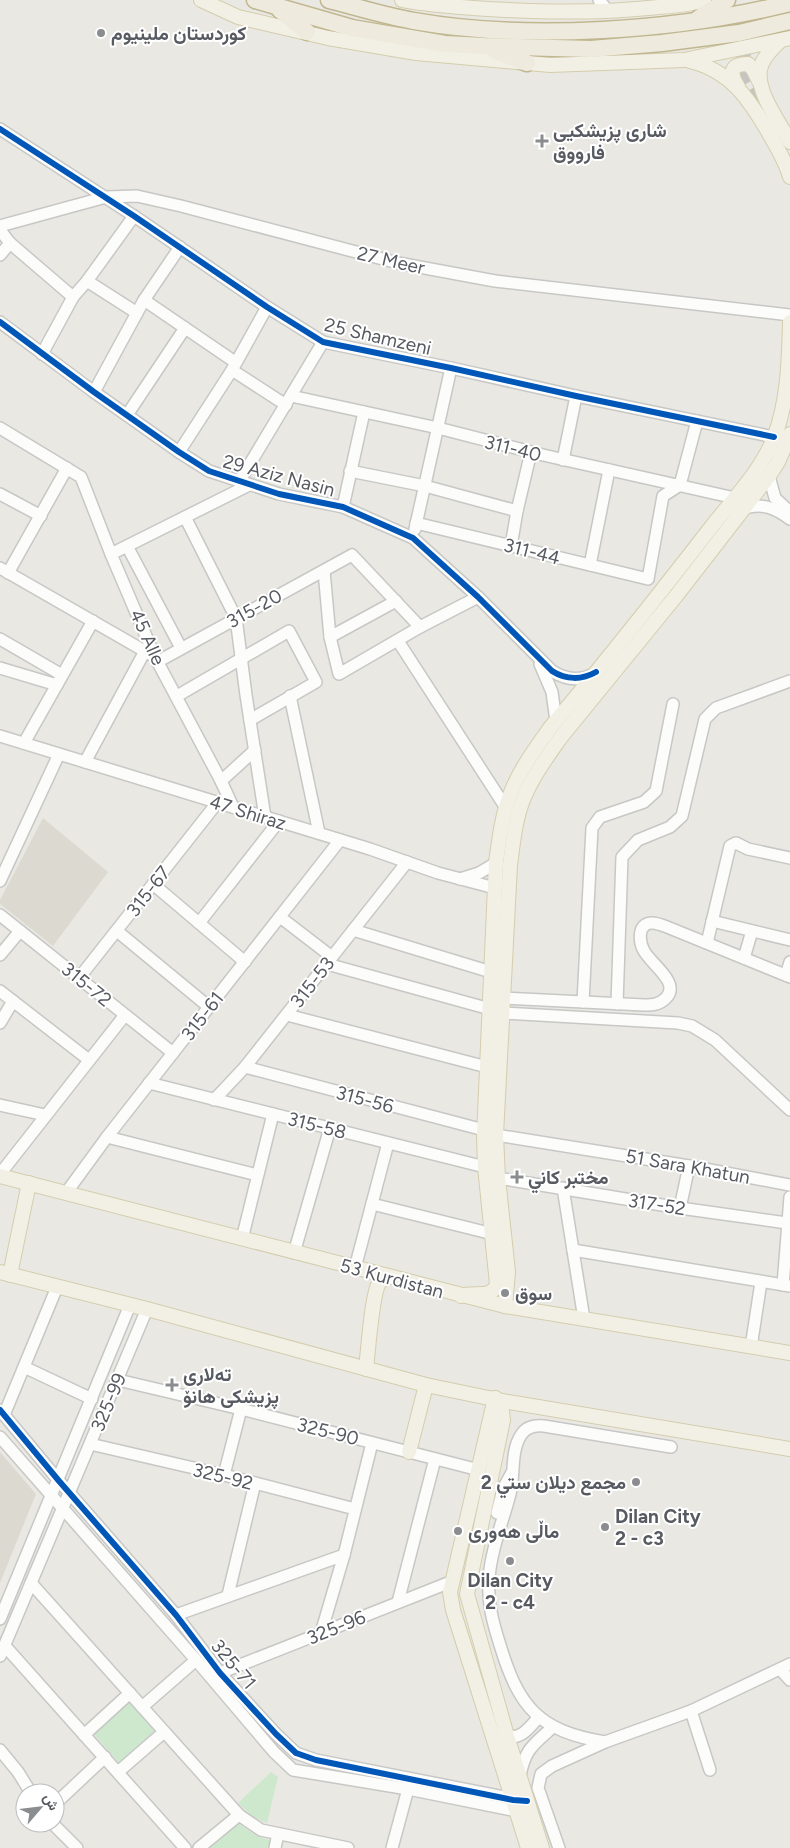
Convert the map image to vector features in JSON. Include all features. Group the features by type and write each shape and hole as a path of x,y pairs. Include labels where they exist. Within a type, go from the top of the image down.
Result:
{"highway":[{"path":"255,0 352,28 445,44 484,46 591,48 662,44 738,33 790,21"},
{"path":"329,0 413,21 459,27 519,30 592,30 695,20 763,10 790,3"},
{"path":"695,20 727,0"},
{"path":"274,5 307,32"},
{"path":"484,46 527,63"}],"main road":[{"path":"201,0 238,17 328,38 416,53 550,65 684,60 785,40"},
{"path":"402,0 428,5 504,10 588,12 605,4 695,1"},
{"path":"504,10 519,0"},
{"path":"577,0 588,12"},
{"path":"761,84 760,69 764,60 785,40"},
{"path":"684,60 706,65 742,92"},
{"path":"790,142 753,69 748,64 741,64 736,67 732,72 732,76 757,112 782,157 790,177"},
{"path":"760,100 778,133 790,162"},
{"path":"786,384 790,322"},
{"path":"461,1296 470,1293 491,1293 497,1286 502,1272 493,1234 485,1167 490,1133 496,1011 491,972 500,934 516,825 523,800 545,759 671,592 757,468 774,437 781,416 790,368"},
{"path":"505,1306 498,1178 490,1133 487,1067 496,1011 504,998 495,888 496,863 502,821 510,795 533,751 596,672 671,592 745,508 778,462 790,434"},
{"name":"53 Kurdistan","path":"0,1175 505,1306 790,1354"},
{"path":"29,1183 5,1274 147,1309 426,1385 790,1449"},
{"path":"366,1369 374,1297 379,1283 385,1278 390,1277"},
{"path":"409,1452 426,1385"},
{"path":"495,1398 450,1592 453,1610 522,1806 542,1848"},
{"path":"495,1398 502,1411 503,1420 467,1594 520,1778 528,1848"}],"street":[{"name":"25 Shamzeni","path":"1,131 106,197 267,307 323,342 774,437"},
{"name":"27 Meer","path":"0,228 106,197 137,196 398,263 495,281 790,314"},
{"path":"42,354 73,297 87,281 134,216"},
{"path":"0,228 10,243 73,297"},
{"path":"0,255 10,243"},
{"path":"94,392 144,300 180,247"},
{"path":"87,281 137,313"},
{"path":"144,300 185,328 234,366 288,400"},
{"path":"179,452 234,366 267,307"},
{"name":"29 Aziz Nasin","path":"0,322 126,415 209,471 278,494 343,507 413,538 478,597 552,671 564,677 583,678 596,672"},
{"path":"126,415 185,328"},
{"path":"111,554 185,517 244,484 288,400 323,342"},
{"path":"413,538 451,368"},
{"path":"563,460 576,396"},
{"name":"311-40","path":"288,400 364,412 438,428 563,460 735,498"},
{"path":"343,507 364,412"},
{"path":"680,486 697,421"},
{"name":"45 Alle","path":"0,428 81,477 153,657 176,696 233,807"},
{"path":"511,546 531,452"},
{"path":"67,468 41,516 4,571 153,657 85,762"},
{"path":"590,565 609,470"},
{"path":"350,471 425,486 517,511"},
{"path":"769,476 775,498 790,512"},
{"name":"311-44","path":"416,523 648,579 663,496 680,486"},
{"path":"0,494 41,516"},
{"path":"745,508 765,506 776,509 790,519"},
{"path":"185,517 236,618 265,817"},
{"path":"127,546 181,648"},
{"name":"315-20","path":"153,657 181,648 352,556 396,601"},
{"path":"324,571 330,637 339,674 420,627 478,597"},
{"path":"330,637 396,601 420,627"},
{"path":"24,743 93,621"},
{"path":"176,696 289,631 316,682 250,720"},
{"path":"0,640 60,680"},
{"path":"398,641 506,808"},
{"name":"29 Aziz Nasin","path":"536,656 552,692 556,721"},
{"path":"0,668 60,680"},
{"path":"617,1004 622,856 638,840 670,826 682,816 705,719 716,708 790,681"},
{"path":"290,696 319,833"},
{"path":"583,1002 592,828 600,817 644,802 656,791 673,704"},
{"name":"47 Shiraz","path":"0,736 319,833 438,874 495,888"},
{"path":"221,781 254,750"},
{"path":"0,882 59,754"},
{"name":"315-67","path":"79,978 217,803"},
{"path":"199,923 279,821"},
{"name":"315-61","path":"66,1193 107,1137 340,840"},
{"path":"706,943 730,846 736,843 748,849 790,858"},
{"name":"315-53","path":"214,1100 245,1067 407,862"},
{"path":"460,879 479,873 496,863"},
{"path":"153,884 245,962"},
{"name":"315-72","path":"0,915 173,1053"},
{"path":"280,917 329,961 496,1011 678,1023 692,1026 721,1045 790,1110"},
{"path":"712,921 790,940"},
{"path":"504,998 617,1004 656,1004 669,994 670,986 668,980 651,962 642,947 640,932 648,924 658,924 788,976 790,962"},
{"path":"353,930 491,972"},
{"path":"0,956 20,931"},
{"path":"117,931 209,1007"},
{"path":"744,958 752,931"},
{"path":"0,991 89,1060"},
{"path":"0,1023 13,1001"},
{"path":"0,1175 125,1015"},
{"path":"287,1015 487,1067"},
{"name":"315-56","path":"245,1067 490,1133"},
{"name":"315-58","path":"149,1083 485,1167"},
{"path":"0,1105 45,1115"},
{"path":"242,1239 273,1114"},
{"path":"294,1252 330,1128"},
{"name":"51 Sara Khatun","path":"490,1133 790,1185"},
{"path":"107,1137 257,1175"},
{"path":"356,1268 388,1143"},
{"path":"680,1208 689,1166"},
{"name":"317-52","path":"498,1178 680,1208 787,1223"},
{"path":"563,1188 584,1319"},
{"path":"573,1250 786,1285 787,1223 790,1197"},
{"path":"372,1204 493,1234"},
{"path":"751,1347 761,1282"},
{"path":"2,1413 58,1287"},
{"path":"0,1619 59,1481 130,1305"},
{"name":"325-99","path":"2,1651 147,1309"},
{"path":"124,1321 133,1321 139,1327"},
{"path":"24,1367 92,1399"},
{"name":"325-90","path":"118,1380 241,1409 479,1470"},
{"path":"224,1476 241,1409"},
{"name":"325-71","path":"2,1413 176,1615 220,1673 296,1753 316,1760 522,1806"},
{"path":"579,1754 570,1741 550,1730 536,1719 508,1680 494,1626 489,1594 491,1562 512,1490 512,1472 520,1436 530,1427 537,1425 671,1448"},
{"name":"325-71","path":"0,1437 196,1660 274,1752 293,1770 522,1806"},
{"path":"321,1633 344,1555 372,1443"},
{"name":"325-92","path":"90,1444 355,1508"},
{"path":"398,1602 435,1459"},
{"path":"228,1595 254,1483"},
{"path":"176,1615 344,1555"},
{"name":"325-96","path":"220,1673 452,1581"},
{"path":"31,1583 239,1815 261,1830 348,1848"},
{"path":"2,1651 84,1734 185,1848"},
{"path":"142,1708 196,1660"},
{"path":"559,1848 538,1788 538,1781 546,1770 605,1742 691,1711 785,1667 790,1680"},
{"path":"84,1734 130,1693"},
{"path":"691,1711 710,1770"},
{"path":"507,1736 521,1735 536,1719"},
{"path":"550,1730 605,1742"},
{"path":"520,1778 525,1755 550,1730"},
{"path":"118,1772 164,1732"},
{"path":"0,1750 25,1783"},
{"path":"65,1795 105,1758"},
{"path":"392,1848 408,1788"},
{"path":"200,1848 239,1815"},
{"path":"62,1833 77,1848"},
{"path":"275,1848 278,1834"}],"shaded area":[{"path":"43,818 108,872 53,946 0,904 0,900"},
{"path":"0,1452 36,1494 0,1583"}],"green space":[{"path":"129,1702 155,1732 119,1763 93,1733"},
{"path":"271,1772 278,1777 267,1823 253,1817 238,1803"},
{"path":"237,1822 255,1834 276,1842 274,1848 206,1848"}],"tunnel":[{"path":"760,100 745,76 744,53 752,35 780,4"}],"cycle path":[{"path":"0,129 134,216 267,307 323,342 774,437"},
{"path":"0,322 94,392 209,471 279,494 343,507 413,538 478,597 552,671 574,678 580,678 596,672"},
{"path":"0,1410 176,1615 220,1673 296,1753 316,1760 513,1800 527,1801"}],"place":[{"name":"کوردستان ملینیوم","path":"101,33"},
{"name":"شاری پزیشکیی فارووق","path":"542,141"},
{"name":"مختبر كاني","path":"517,1177"},
{"name":"سوق","path":"505,1293"},
{"name":"تەلاری پزیشکی هانۆ","path":"172,1385"},
{"name":"مجمع ديلان ستي 2","path":"636,1482"},
{"name":"Dilan City 2 - c3","path":"605,1527"},
{"name":"ماڵی هەوری","path":"458,1531"},
{"name":"Dilan City 2 - c4","path":"510,1561"}]}
